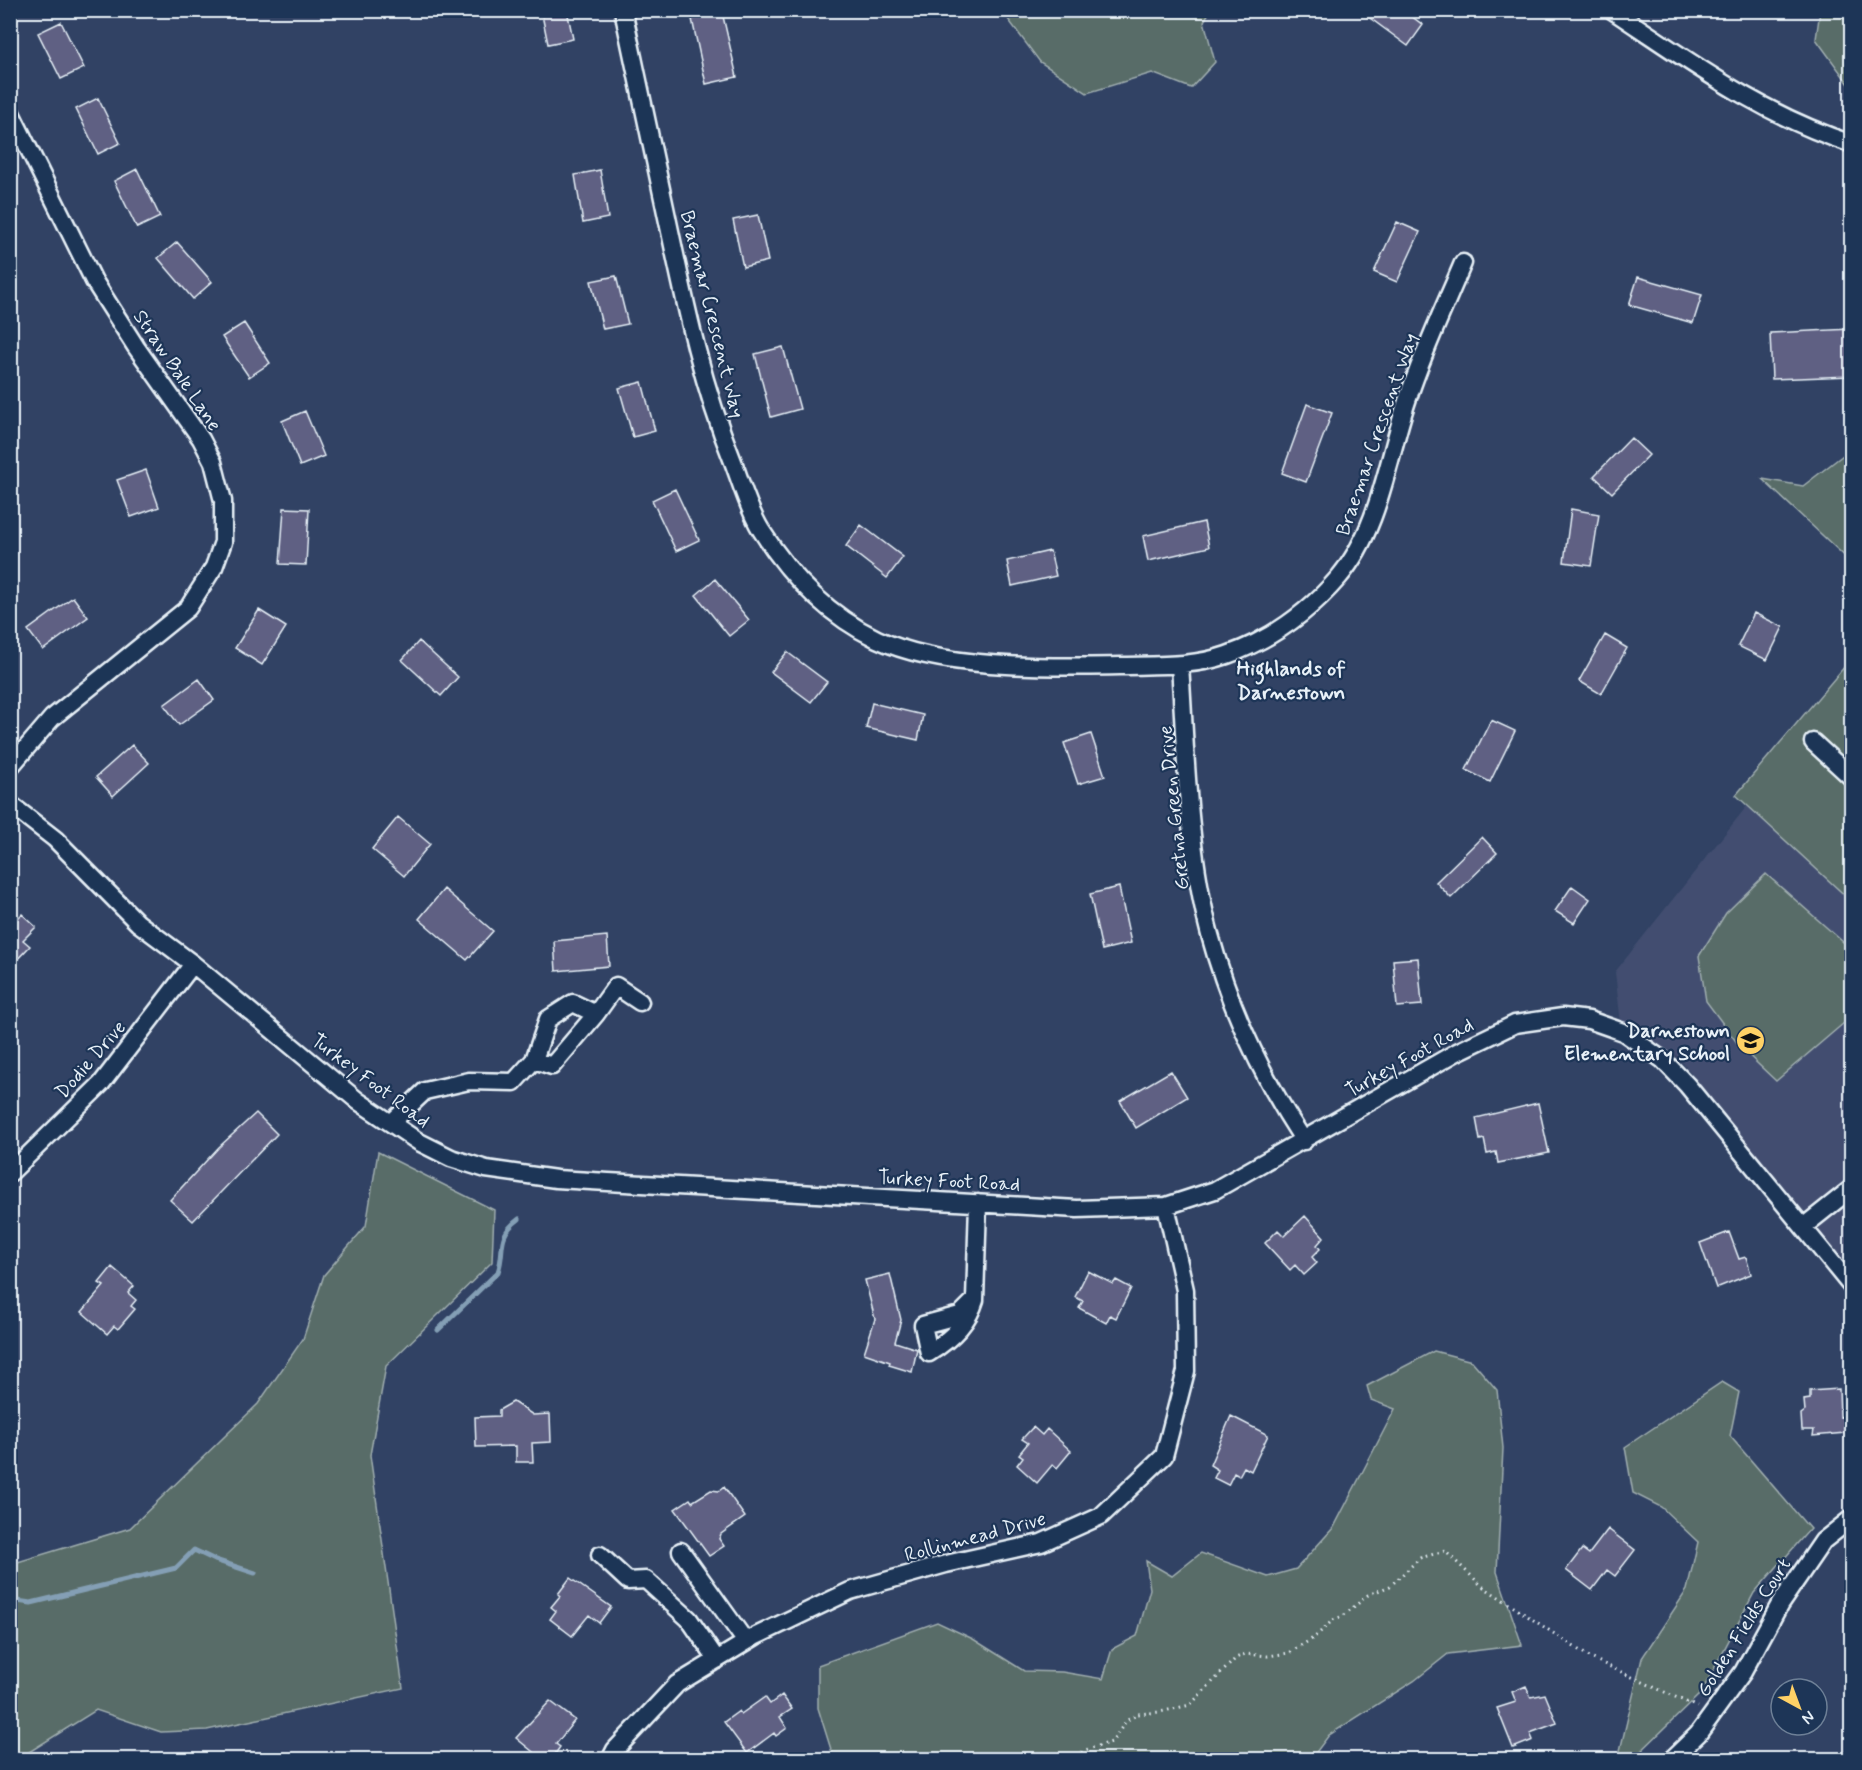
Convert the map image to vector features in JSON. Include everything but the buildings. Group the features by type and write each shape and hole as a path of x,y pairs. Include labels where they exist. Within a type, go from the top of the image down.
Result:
{"street":[{"name":"Braemar Crescent Way","path":"623,10 693,337 711,408 759,527 803,588 835,614 878,640 923,654 963,661 1064,667 1180,665 1225,656 1272,636 1301,617 1342,574 1360,545 1373,513 1408,395 1463,263"},
{"path":"1612,10 1743,97 1805,129 1851,144"},
{"name":"Straw Bale Lane","path":"10,111 94,281 136,347 201,439 213,462 223,501 223,542 214,567 189,609 52,718 10,767"},
{"name":"Gretna Green Drive","path":"1180,665 1193,836 1210,934 1231,1001 1257,1061 1275,1096 1304,1141"},
{"path":"1813,742 1851,778"},
{"name":"Turkey Foot Road","path":"10,804 55,839 138,923 193,964 358,1101 419,1142 451,1158 486,1169 556,1179 1077,1209 1166,1206 1215,1190 1457,1052 1515,1024 1563,1017 1589,1020 1623,1032 1663,1060 1687,1084 1851,1287"},
{"name":"Dodie Drive","path":"10,1173 101,1084 193,964"},
{"path":"534,1060 552,1066 596,1014 616,986 640,1002"},
{"path":"391,1124 425,1091 469,1082 514,1082 534,1060 548,1019 573,1003 596,1014"},
{"path":"1803,1227 1851,1188"},
{"path":"975,1300 978,1203"},
{"name":"Rollinmead Drive","path":"610,1760 615,1750 677,1684 746,1642 850,1592 946,1564 1041,1543 1101,1516 1164,1456 1186,1371 1185,1290 1166,1206"},
{"name":"Golden Fields Court","path":"1671,1760 1698,1734 1743,1672 1780,1604 1822,1541 1851,1518"},
{"path":"681,1551 746,1642"},
{"path":"600,1555 628,1581 646,1580 689,1619 717,1660"}],"path":[{"path":"1072,1760 1085,1750 1112,1742 1126,1720 1138,1714 1190,1705 1236,1659 1245,1654 1281,1656 1300,1647 1368,1594 1390,1586 1420,1558 1445,1551 1482,1586 1591,1658 1712,1714"}],"shaded area":[{"name":"Darnestown Elementary School","path":"1747,806 1851,901 1851,1273 1679,1058 1621,1023 1615,972"}],"green space":[{"path":"1002,11 1210,11 1204,21 1215,62 1191,88 1152,73 1087,93 1040,62"},
{"path":"1820,11 1851,11 1851,87 1816,39"},
{"path":"1851,449 1851,562 1762,479 1803,486"},
{"path":"1851,659 1851,901 1736,795"},
{"path":"1766,874 1851,949 1851,1017 1776,1081 1741,1048 1706,1001 1699,956 1726,913"},
{"path":"378,1152 494,1210 492,1262 386,1366 370,1455 403,1688 207,1730 161,1732 96,1710 18,1759 11,1759 11,1564 130,1528 258,1404 303,1339 324,1275 366,1226"},
{"path":"1434,1351 1472,1361 1497,1390 1503,1448 1497,1572 1522,1645 1448,1654 1414,1681 1329,1735 1311,1759 834,1759 818,1708 818,1665 937,1622 973,1639 1024,1671 1062,1672 1103,1679 1112,1649 1137,1636 1150,1589 1146,1561 1172,1576 1201,1553 1268,1577 1296,1569 1334,1527 1395,1409 1371,1400 1367,1386"},
{"path":"1722,1382 1739,1392 1730,1436 1810,1529 1754,1593 1701,1693 1633,1759 1618,1759 1642,1658 1687,1590 1698,1542 1661,1507 1633,1493 1625,1447"}],"waterway":[{"path":"438,1330 498,1272 504,1237 519,1219"},
{"path":"10,1600 31,1603 176,1568 194,1550 215,1560 255,1573"}],"place":[{"name":"Darnestown Elementary School","path":"1751,1041"}],"district":[{"name":"Highlands of Darnestown","path":"1291,680"}]}
